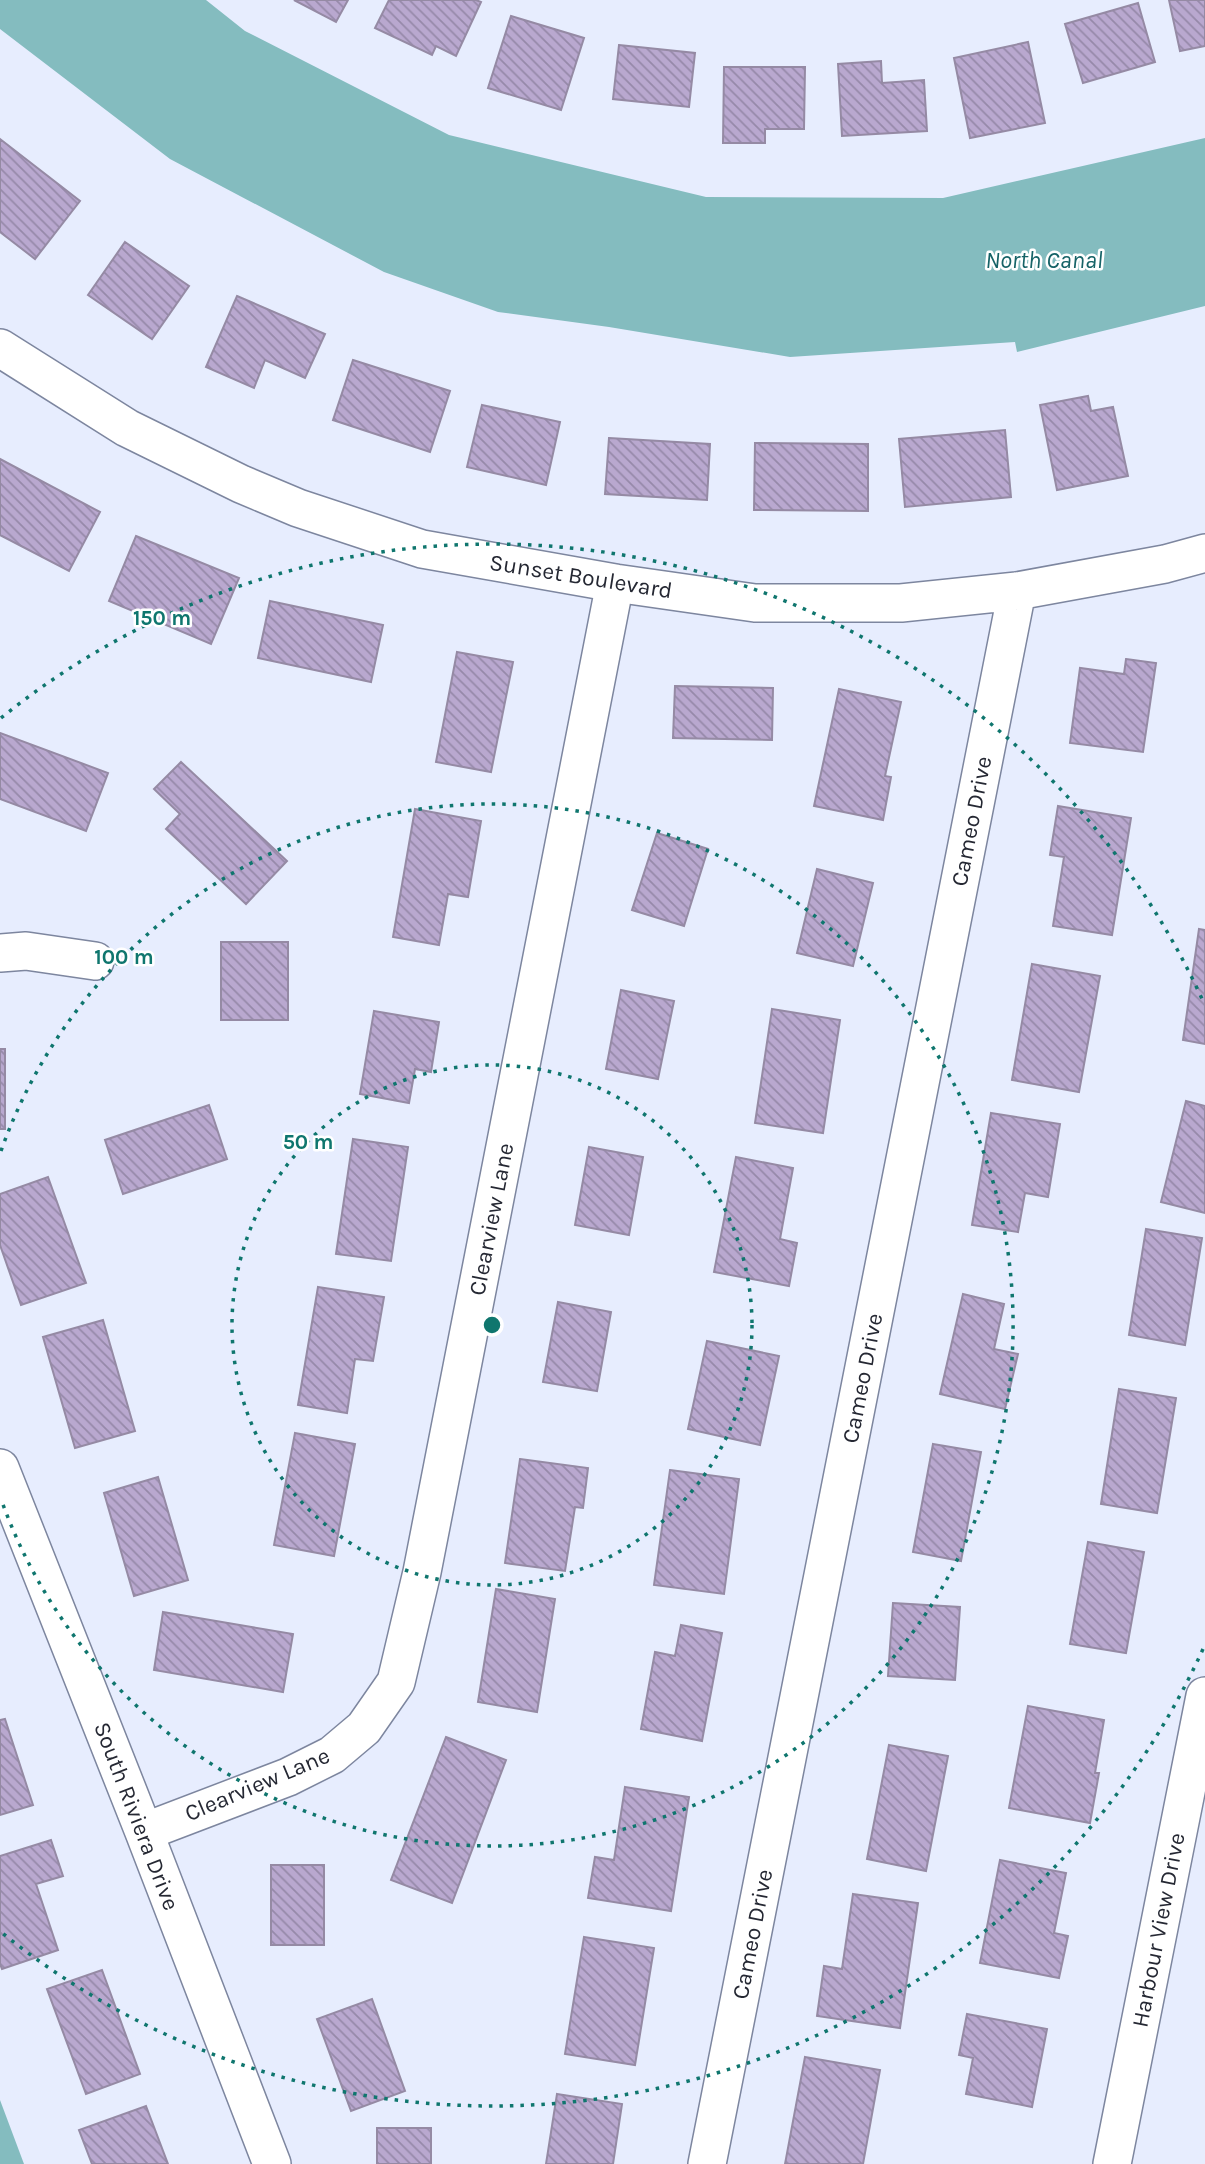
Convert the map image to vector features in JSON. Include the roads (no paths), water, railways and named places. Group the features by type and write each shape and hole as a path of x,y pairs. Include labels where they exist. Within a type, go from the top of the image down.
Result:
{"street":[{"name":"Sunset Boulevard","path":"0,348 127,428 241,484 298,508 422,549 615,583 755,603 901,603 1017,591 1164,564 1205,553"},
{"name":"Clearview Lane","path":"144,1832 288,1777 332,1755 364,1728 396,1682 422,1573 615,583"},
{"name":"Cameo Drive","path":"707,2164 1017,591"},
{"path":"0,953 26,951 94,961"},
{"name":"South Riviera Drive","path":"0,1468 272,2164"},
{"name":"Harbour View Drive","path":"1112,2164 1205,1696"}],"water":[{"name":"North Canal","path":"0,0 206,0 245,31 449,135 706,197 943,198 1205,138 1205,306 1017,352 1015,342 790,357 498,312 384,272 170,159 0,29"},
{"path":"0,2100 24,2164 0,2164"}]}
